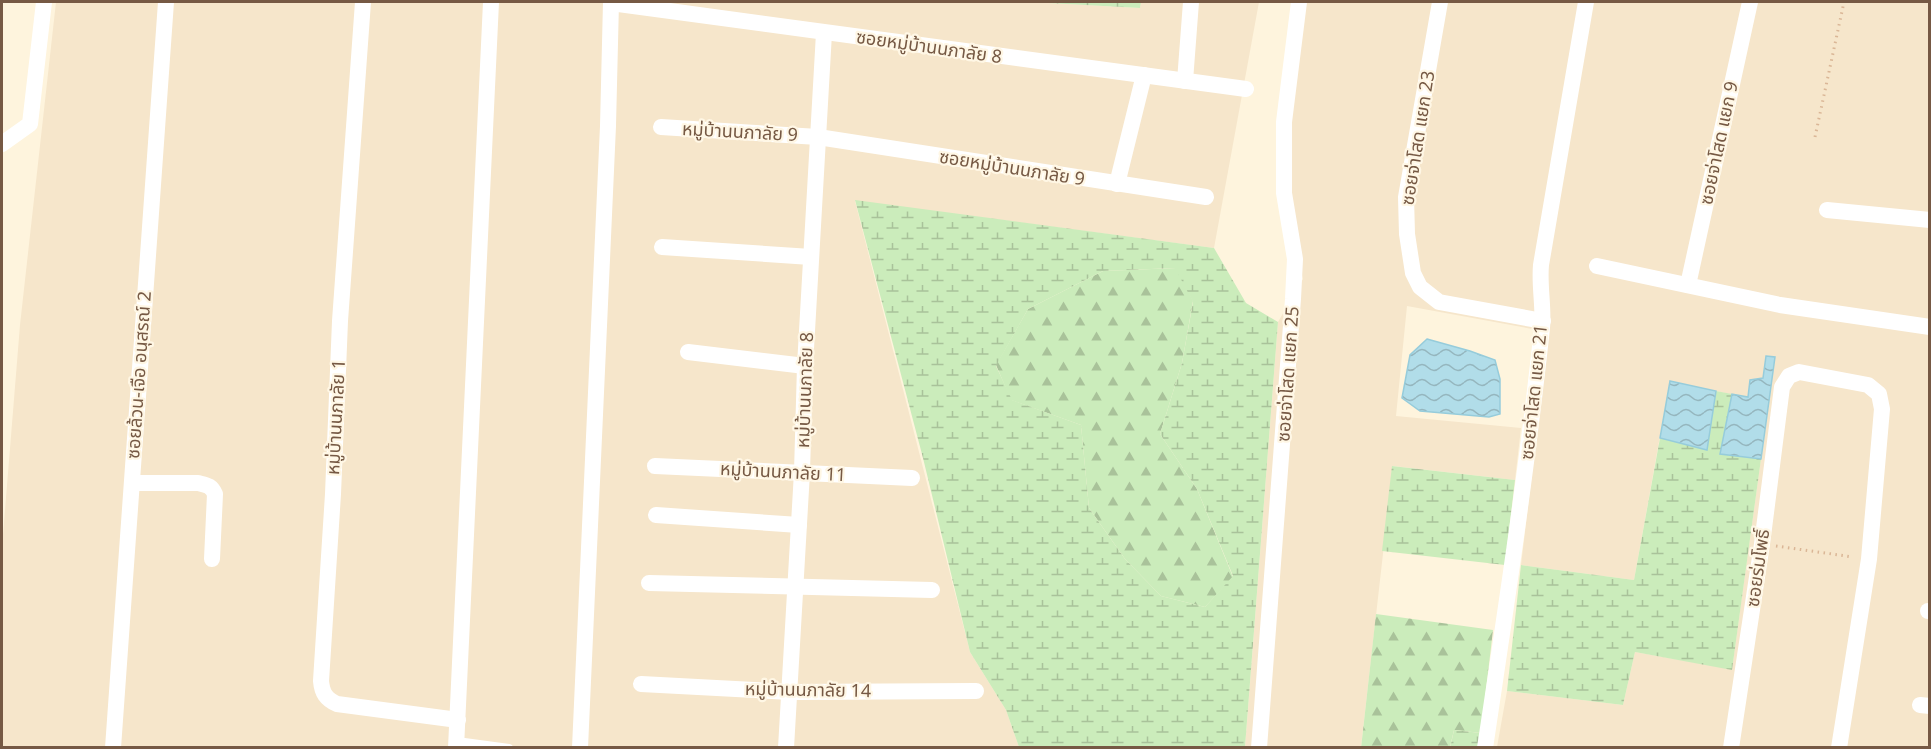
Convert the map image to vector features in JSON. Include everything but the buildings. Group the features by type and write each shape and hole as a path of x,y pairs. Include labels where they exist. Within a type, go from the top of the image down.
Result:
{"street":[{"path":"2,144 30,124 44,2"},
{"name":"ซอยล้วน-เจือ อนุสรณ์ 2","path":"113,747 166,2"},
{"name":"หมู่บ้านนภาลัย 1","path":"363,2 340,321 322,691 328,700 337,704 458,720"},
{"path":"457,744 491,2"},
{"path":"580,747 608,126 611,2"},
{"name":"ซอยหมู่บ้านนภาลัย 8","path":"611,2 824,33 1246,89"},
{"path":"1185,81 1191,2"},
{"name":"ซอยจ่าโสด แยก 25","path":"1259,747 1293,299 1295,259 1284,193 1284,122 1299,2"},
{"name":"ซอยจ่าโสด แยก 23","path":"1440,2 1406,197 1407,234 1413,273 1420,287 1439,302 1543,321"},
{"name":"ซอยจ่าโสด แยก 21","path":"1485,747 1514,561 1543,321 1539,285 1541,265 1586,2"},
{"name":"ซอยจ่าโสด แยก 9","path":"1688,285 1750,2"},
{"name":"หมู่บ้านนภาลัย 8","path":"786,747 824,33"},
{"path":"1117,184 1144,75"},
{"name":"หมู่บ้านนภาลัย 9","path":"661,127 818,137"},
{"name":"ซอยหมู่บ้านนภาลัย 9","path":"818,137 1206,197"},
{"path":"1827,210 1929,220"},
{"path":"662,247 811,257"},
{"path":"1597,266 1780,305 1929,327"},
{"path":"688,352 805,366"},
{"name":"ซอยร่มโพธิ์","path":"1731,747 1762,544 1782,387 1789,376 1799,372 1868,385 1879,394 1882,409 1869,559"},
{"name":"หมู่บ้านนภาลัย 11","path":"655,466 912,478"},
{"path":"132,483 198,483 213,488 215,494 212,560"},
{"path":"656,515 799,525"},
{"path":"1839,747 1869,559"},
{"path":"648,583 932,590"},
{"name":"หมู่บ้านนภาลัย 14","path":"641,684 790,692 976,691"}],"lane":[{"path":"457,744 509,747"}],"path":[{"path":"1815,137 1844,2"},
{"path":"1762,544 1869,559"}],"shaded area":[{"path":"56,2 1030,2 1140,8 1141,2 1259,2 1214,248 855,201 970,652 1006,710 1019,747 2,748 2,547 20,325"},
{"path":"1306,2 1929,2 1929,747 1497,747 1507,691 1623,705 1635,652 1732,669 1775,357 1748,398 1670,381 1634,580 1521,565 1549,332 1407,306 1396,416 1521,428 1515,480 1393,466 1361,747 1245,748 1278,322 1303,279 1285,202 1292,87"}],"green space":[{"path":"1030,2 1141,2 1140,8"},
{"path":"855,200 1214,248 1246,303 1278,322 1245,747 1019,747 1006,710 970,652 923,458","holes":["1175,268 1193,302 1182,363 1160,434 1197,489 1233,576 1205,607 1161,596 1125,559 1089,508 1081,425 1012,400 996,366 1028,309 1103,271"]},
{"path":"1176,268 1193,301 1182,363 1160,434 1197,489 1233,577 1205,607 1161,596 1125,559 1089,508 1081,425 1011,400 996,365 1028,309 1103,271"},
{"path":"1716,391 1732,394 1720,454 1761,459 1732,670 1635,652 1623,705 1507,691 1521,565 1634,580 1660,438 1707,450"},
{"path":"1392,466 1515,480 1505,565 1382,551"},
{"path":"1376,614 1493,630 1481,733 1454,730 1450,747 1361,748"},
{"path":"1454,730 1481,733 1479,747 1450,748"}],"water":[{"path":"1427,339 1495,360 1500,379 1500,414 1489,417 1420,411 1402,398 1410,355"},
{"path":"1766,356 1775,357 1761,459 1720,454 1732,394 1748,397 1750,380 1763,378"},
{"path":"1670,381 1716,391 1707,450 1660,438"}]}
